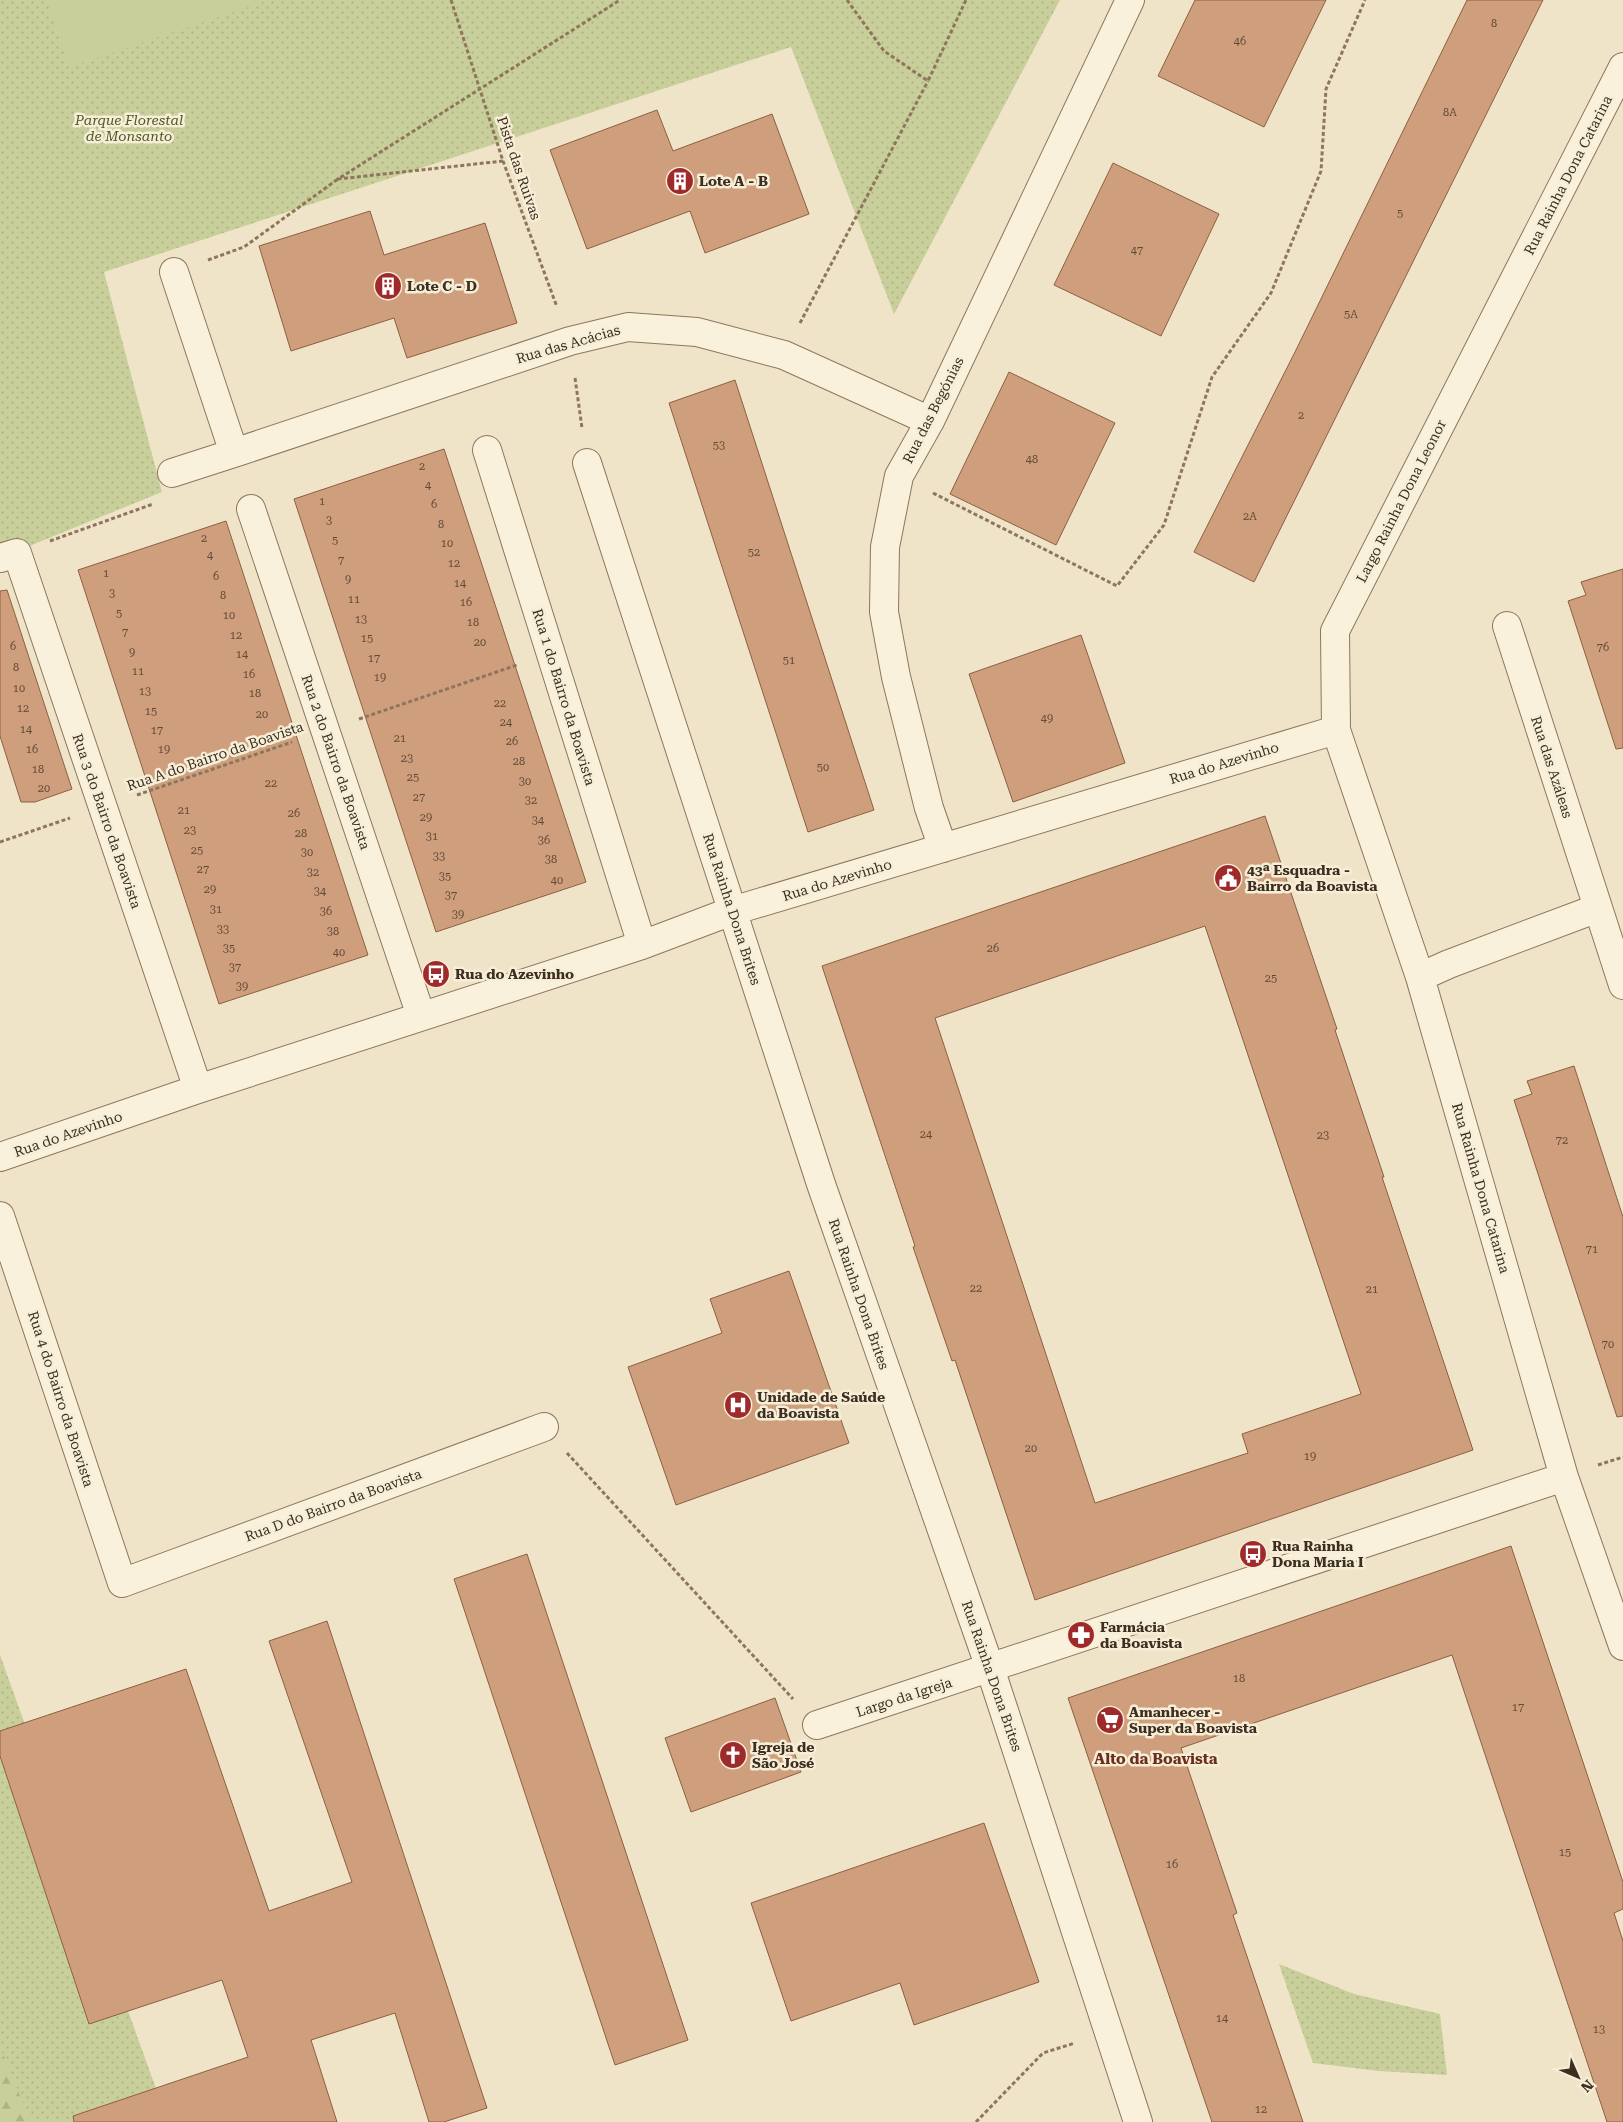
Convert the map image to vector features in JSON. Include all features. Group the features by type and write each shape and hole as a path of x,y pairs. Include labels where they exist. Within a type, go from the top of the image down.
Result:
{"street":[{"name":"Rua das Begónias","path":"943,848 929,808 896,677 884,612 885,548 899,476 930,421 1130,0"},
{"name":"Rua Rainha Dona Catarina","path":"1513,283 1623,67"},
{"path":"174,272 234,453"},
{"name":"Largo Rainha Dona Leonor","path":"1336,730 1335,632 1513,283"},
{"name":"Rua das Acácias","path":"172,473 570,341 628,327 697,332 784,355 930,421"},
{"name":"Rua 1 do Bairro da Boavista","path":"487,450 642,945"},
{"name":"Rua Rainha Dona Brites","path":"587,463 821,1184 990,1668 1138,2122"},
{"name":"Rua 2 do Bairro da Boavista","path":"250,509 421,1016"},
{"name":"Rua 3 do Bairro da Boavista","path":"8,555 102,807 198,1089"},
{"name":"Rua das Azáleas","path":"1507,626 1623,985"},
{"name":"Rua Rainha Dona Catarina","path":"1336,730 1420,977 1564,1477 1623,1646"},
{"name":"Rua do Azevinho","path":"0,1157 198,1089 642,945 732,911 1336,730"},
{"path":"1420,977 1449,964 1598,908"},
{"name":"Rua 4 do Bairro da Boavista","path":"0,1216 122,1583"},
{"name":"Rua D do Bairro da Boavista","path":"122,1583 544,1427"},
{"path":"990,1668 1564,1477"},
{"name":"Largo da Igreja","path":"817,1725 990,1668"}],"path":[{"name":"Pista das Ruivas","path":"451,0 503,161 570,341 587,463"},
{"path":"174,272 244,247 338,179 620,0"},
{"path":"846,0 884,51 928,81"},
{"path":"784,355 928,81 966,0"},
{"path":"899,476 1116,586 1164,525 1212,377 1271,292 1321,171 1326,89 1365,0"},
{"path":"338,179 503,161"},
{"path":"8,555 178,495 172,473"},
{"name":"Rua A do Bairro da Boavista","path":"0,842 550,654"},
{"path":"544,1427 817,1725"},
{"path":"976,2122 1043,2053 1109,2032"}],"green space":[{"name":"Parque Florestal de Monsanto","path":"0,0 1060,0 894,314 791,47 104,272 162,492 0,558"},
{"path":"47,0 269,0 70,67"},
{"path":"0,1655 168,2122 0,2122"},
{"path":"1279,1964 1354,1994 1440,2014 1447,2075 1378,2071 1313,2063"},
{"path":"0,2047 31,2122 0,2122"}],"building":[{"path":"1195,0 1326,0 1264,127 1158,76"},
{"path":"1467,0 1543,0 1254,582 1194,552 1296,350"},
{"name":"Lote A - B","path":"657,110 673,151 772,114 809,214 705,253 690,211 587,249 550,150"},
{"path":"1113,163 1219,214 1161,336 1054,285"},
{"name":"Lote C - D","path":"370,211 384,255 485,223 517,323 407,358 394,318 291,351 259,246"},
{"path":"1009,372 1115,423 1056,545 950,494"},
{"path":"735,380 874,810 808,832 669,403"},
{"path":"444,449 586,882 436,932 294,499"},
{"path":"226,521 368,955 219,1004 78,570"},
{"path":"1623,569 1623,748 1616,749 1568,601 1586,595 1581,582"},
{"path":"7,590 72,789 35,802 21,802 0,736 0,591"},
{"path":"1081,635 1125,763 1013,802 969,674"},
{"path":"1265,816 1337,1029 1335,1030 1384,1177 1382,1177 1473,1450 1035,1600 955,1360 952,1361 913,1247 915,1246 822,966","holes":["1205,926 1361,1394 1242,1434 1248,1453 1095,1503 935,1018"]},
{"path":"1574,1066 1623,1217 1623,1416 1617,1417 1514,1100 1532,1094 1527,1081"},
{"name":"Unidade de Saúde da Boavista","path":"789,1271 849,1443 676,1505 628,1367 722,1333 710,1299"},
{"path":"1511,1546 1623,1882 1623,1909 1614,1913 1623,1941 1623,2122 1607,2122 1452,1655 1181,1748 1237,1913 1233,1915 1303,2122 1212,2122 1068,1698"},
{"path":"527,1554 688,2040 615,2065 454,1579"},
{"path":"327,1621 487,2108 444,2122 429,2122 395,2013 311,2040 337,2122 74,2122 73,2116 248,2057 222,1980 89,2024 0,1756 0,1731 186,1669 269,1911 352,1882 269,1641"},
{"name":"Igreja de São José","path":"775,1698 801,1772 691,1812 665,1738"},
{"path":"984,1823 1039,1982 914,2025 900,1983 791,2021 751,1903"}],"place":[{"name":"Lote A - B","path":"680,181"},
{"name":"Lote C - D","path":"388,286"},
{"name":"43ª Esquadra - Bairro da Boavista","path":"1228,878"},
{"name":"Rua do Azevinho","path":"436,974"},
{"name":"Unidade de Saúde da Boavista","path":"738,1405"},
{"name":"Rua Rainha Dona Maria I","path":"1253,1554"},
{"name":"Farmácia da Boavista","path":"1081,1635"},
{"name":"Amanhecer - Super da Boavista","path":"1110,1720"},
{"name":"Igreja de São José","path":"733,1755"}],"district":[{"name":"Alto da Boavista","path":"1156,1759"}]}
